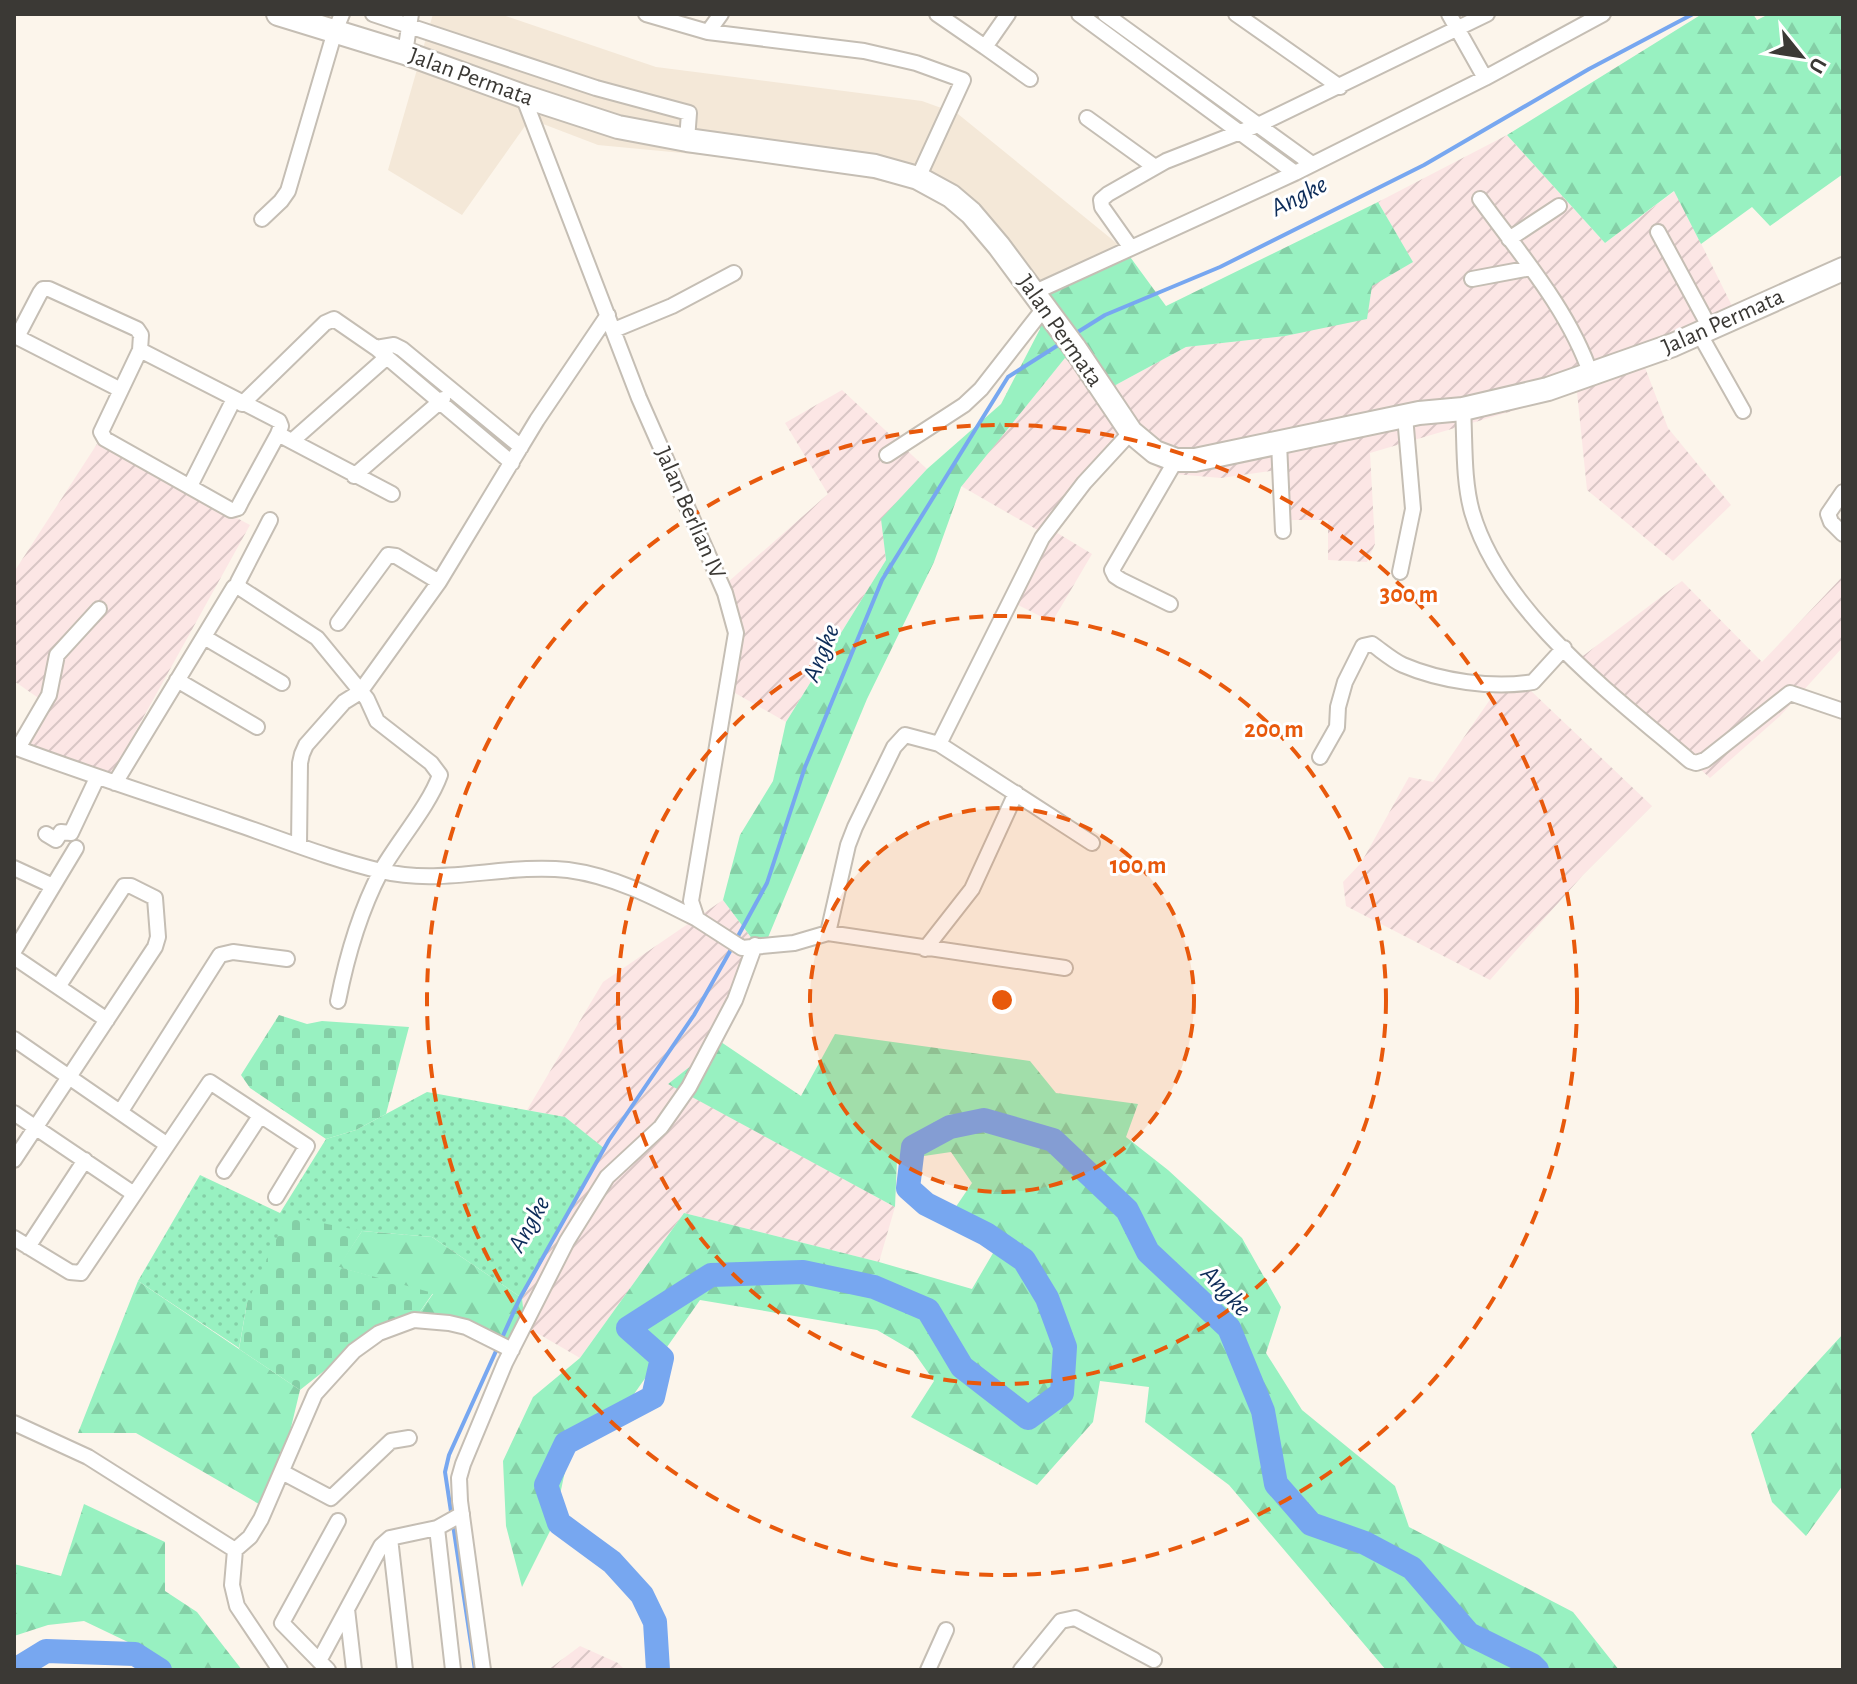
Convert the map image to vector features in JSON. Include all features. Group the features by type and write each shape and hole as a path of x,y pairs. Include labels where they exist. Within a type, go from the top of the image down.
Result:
{"main road":[{"name":"Jalan Permata","path":"278,14 338,23 405,53 594,120 687,140 875,166 918,178 951,196 971,213 1074,347 1131,432 1155,452 1176,460 1195,460 1405,416 1463,409 1548,389 1704,330 1843,269"}],"street":[{"path":"373,14 410,20 506,58 596,88 689,113 687,140"},
{"path":"646,14 708,32 864,51 916,63 963,80 918,178"},
{"path":"708,32 721,14"},
{"path":"937,14 1030,79"},
{"path":"985,47 1008,14"},
{"path":"1079,14 1295,173"},
{"path":"1105,14 1312,164"},
{"path":"1236,14 1340,87"},
{"path":"1131,248 1102,207 1101,200 1155,167 1340,87 1453,21 1487,14"},
{"path":"887,455 964,405 981,389 1044,306 1131,248 1295,173 1485,78 1579,20 1603,14"},
{"path":"405,53 410,20"},
{"path":"1453,21 1485,78"},
{"path":"262,219 288,191 338,23"},
{"path":"490,85 506,58"},
{"name":"Jalan Berlian IV","path":"523,96 639,398 725,593 736,633 691,901 697,919"},
{"path":"1087,118 1155,167"},
{"path":"1480,199 1556,306 1585,357 1591,375"},
{"path":"1509,239 1559,206"},
{"path":"1658,232 1743,411"},
{"path":"1472,279 1531,268"},
{"path":"614,330 672,306 734,273"},
{"path":"119,389 17,337 43,289 137,329 141,335 140,350 119,389 102,428 102,436 231,510 238,508 278,434 279,421 140,350"},
{"path":"299,845 300,763 306,745 344,702 360,692 439,582 567,372 608,315"},
{"path":"190,486 238,402 330,319 339,321 382,352 438,403 512,463"},
{"path":"292,441 382,352 394,345 521,447"},
{"path":"354,476 452,390"},
{"path":"1463,409 1471,509 1492,562 1518,598 1608,692 1696,763 1705,760 1790,693 1843,711"},
{"path":"1400,572 1413,509 1405,416"},
{"path":"939,744 1042,538 1084,483 1131,432"},
{"path":"278,434 392,494"},
{"path":"1279,443 1283,531"},
{"path":"1170,604 1121,580 1112,570 1176,460"},
{"path":"1843,492 1828,514 1843,534"},
{"path":"270,520 238,582 240,588 317,638 367,699 377,721 431,763 440,775 382,871 352,937 338,1001"},
{"path":"338,623 388,555 396,556 439,582"},
{"path":"115,783 232,590 308,641"},
{"path":"99,609 57,655 49,695 16,748 97,778 382,871 446,877 520,870 565,870 621,883 748,947 794,943 828,933 1065,968"},
{"path":"204,637 282,683"},
{"path":"1320,757 1337,727 1338,707 1345,682 1363,646 1372,644 1402,665 1441,677 1484,683 1533,682 1564,648"},
{"path":"177,680 257,727"},
{"path":"828,933 848,845 894,747 901,738 910,734 939,744 1092,843"},
{"path":"46,834 56,840 61,832 71,833 97,778"},
{"path":"925,949 972,889 1016,793"},
{"path":"14,951 76,848"},
{"path":"14,868 53,886"},
{"path":"14,1160 157,942 155,898 131,886 124,886 58,987"},
{"path":"453,1670 451,1520 463,1464 506,1348 594,1193 661,1127 689,1087 735,1000 748,947"},
{"path":"121,1111 220,955 233,952 287,959"},
{"path":"14,957 107,1020"},
{"path":"14,1039 166,1144"},
{"path":"14,1238 70,1272 81,1273 210,1082 307,1146 276,1197"},
{"path":"14,1113 134,1194"},
{"path":"224,1171 260,1116"},
{"path":"28,1247 85,1160"},
{"path":"280,1670 237,1606 232,1585 235,1550 250,1537 261,1519 315,1394 354,1351 379,1333 414,1320 459,1325 506,1348"},
{"path":"14,1423 88,1457 235,1550"},
{"path":"282,1472 331,1498 391,1441 409,1438"},
{"path":"338,1521 282,1623 324,1665 347,1609 381,1546 390,1538 451,1520"},
{"path":"451,1520 483,1670"},
{"path":"390,1538 405,1670"},
{"path":"347,1609 354,1670"},
{"path":"1021,1670 1061,1621 1075,1618 1154,1660"},
{"path":"928,1670 946,1630"}],"shaded area":[{"path":"433,14 500,14 656,67 922,101 958,114 1125,250 1024,296 959,213 907,187 809,165 598,145 530,119 462,215 388,170"},
{"path":"1507,135 1605,243 1675,191 1738,318 1641,357 1668,428 1731,505 1673,561 1587,490 1577,392 1370,453 1375,544 1367,562 1328,560 1328,520 1288,520 1284,469 1221,478 1163,473 1129,441 1054,531 1092,554 1052,622 1012,602 1048,536 961,486 1065,358 1099,394 1186,347 1285,336 1412,261 1378,202"},
{"path":"842,390 927,469 882,519 886,560 786,722 728,689 733,629 719,590 828,494 785,423"},
{"path":"97,444 250,525 108,781 24,749 47,704 14,681 14,572"},
{"path":"1843,576 1843,647 1780,716 1710,778 1579,659 1682,581 1762,662"},
{"path":"1498,688 1529,689 1652,806 1583,875 1490,980 1346,906 1343,882 1361,863 1409,777 1433,782"},
{"path":"723,900 762,952 721,1042 669,1084 895,1207 879,1262 684,1213 580,1358 525,1326 522,1298 604,1149 565,1117 527,1110 603,982"},
{"path":"580,1646 618,1663 625,1670 548,1670"}],"green space":[{"path":"1702,14 1753,14 1757,20 1769,14 1843,14 1843,174 1770,226 1752,207 1701,244 1674,191 1605,243 1507,135"},
{"path":"1378,202 1413,262 1372,286 1367,319 1285,336 1186,347 1099,394 1065,358 961,487 934,562 867,699 762,952 723,900 740,835 773,781 786,722 886,560 881,519 927,469 1001,404 1040,329 1024,296 1125,250 1166,306"},
{"path":"279,1015 307,1024 322,1021 409,1027 386,1114 356,1130 326,1139 250,1088 241,1075"},
{"path":"835,1034 1030,1061 1056,1093 1138,1104 1126,1137 1168,1170 1242,1238 1281,1307 1266,1353 1302,1410 1395,1486 1409,1527 1573,1612 1619,1670 1386,1670 1229,1485 1145,1422 1149,1387 1100,1381 1093,1422 1037,1485 911,1417 934,1381 913,1351 877,1330 700,1300 606,1434 571,1443 554,1523 522,1587 506,1526 503,1461 533,1397 580,1358 684,1213 972,1289 996,1248 949,1217 972,1183 951,1152 897,1160 895,1207 668,1084 721,1042 801,1096"},
{"path":"427,1092 565,1117 605,1149 522,1298 432,1237 362,1231 247,1303 239,1348 138,1281 200,1175 280,1213 326,1139 356,1130"},
{"path":"287,1216 362,1231 339,1267 433,1293 417,1316 377,1329 300,1390 239,1349 247,1303"},
{"path":"362,1231 432,1237 522,1298 525,1326 514,1349 417,1316 433,1294 338,1267"},
{"path":"138,1281 300,1390 271,1511 136,1433 78,1433"},
{"path":"1843,1334 1843,1485 1806,1536 1772,1502 1751,1434"},
{"path":"84,1504 165,1542 165,1591 197,1612 242,1670 167,1670 153,1654 84,1621 48,1625 14,1636 14,1564 61,1576"}],"waterway":[{"name":"Angke","path":"1073,335 1105,315 1220,267 1424,165 1589,69 1693,14"},
{"name":"Angke","path":"737,938 767,883 805,767 882,580 1008,377 1063,342"},
{"name":"Angke","path":"475,1670 445,1472 449,1455 520,1298 609,1140 694,1015 733,946"},
{"name":"Angke","path":"658,1670 655,1622 642,1595 612,1562 559,1523 546,1485 566,1443 653,1397 662,1358 628,1328 711,1275 803,1272 874,1287 928,1310 962,1367 1028,1418 1062,1393 1065,1347 1047,1298 1024,1260 986,1234 926,1204 908,1188 913,1147 950,1127 984,1120 1053,1140 1127,1210 1148,1252 1229,1328 1263,1411 1276,1484 1311,1524 1365,1543 1412,1568 1469,1634 1537,1670"},
{"name":"Angke","path":"15,1670 46,1651 135,1654 160,1670"}]}
